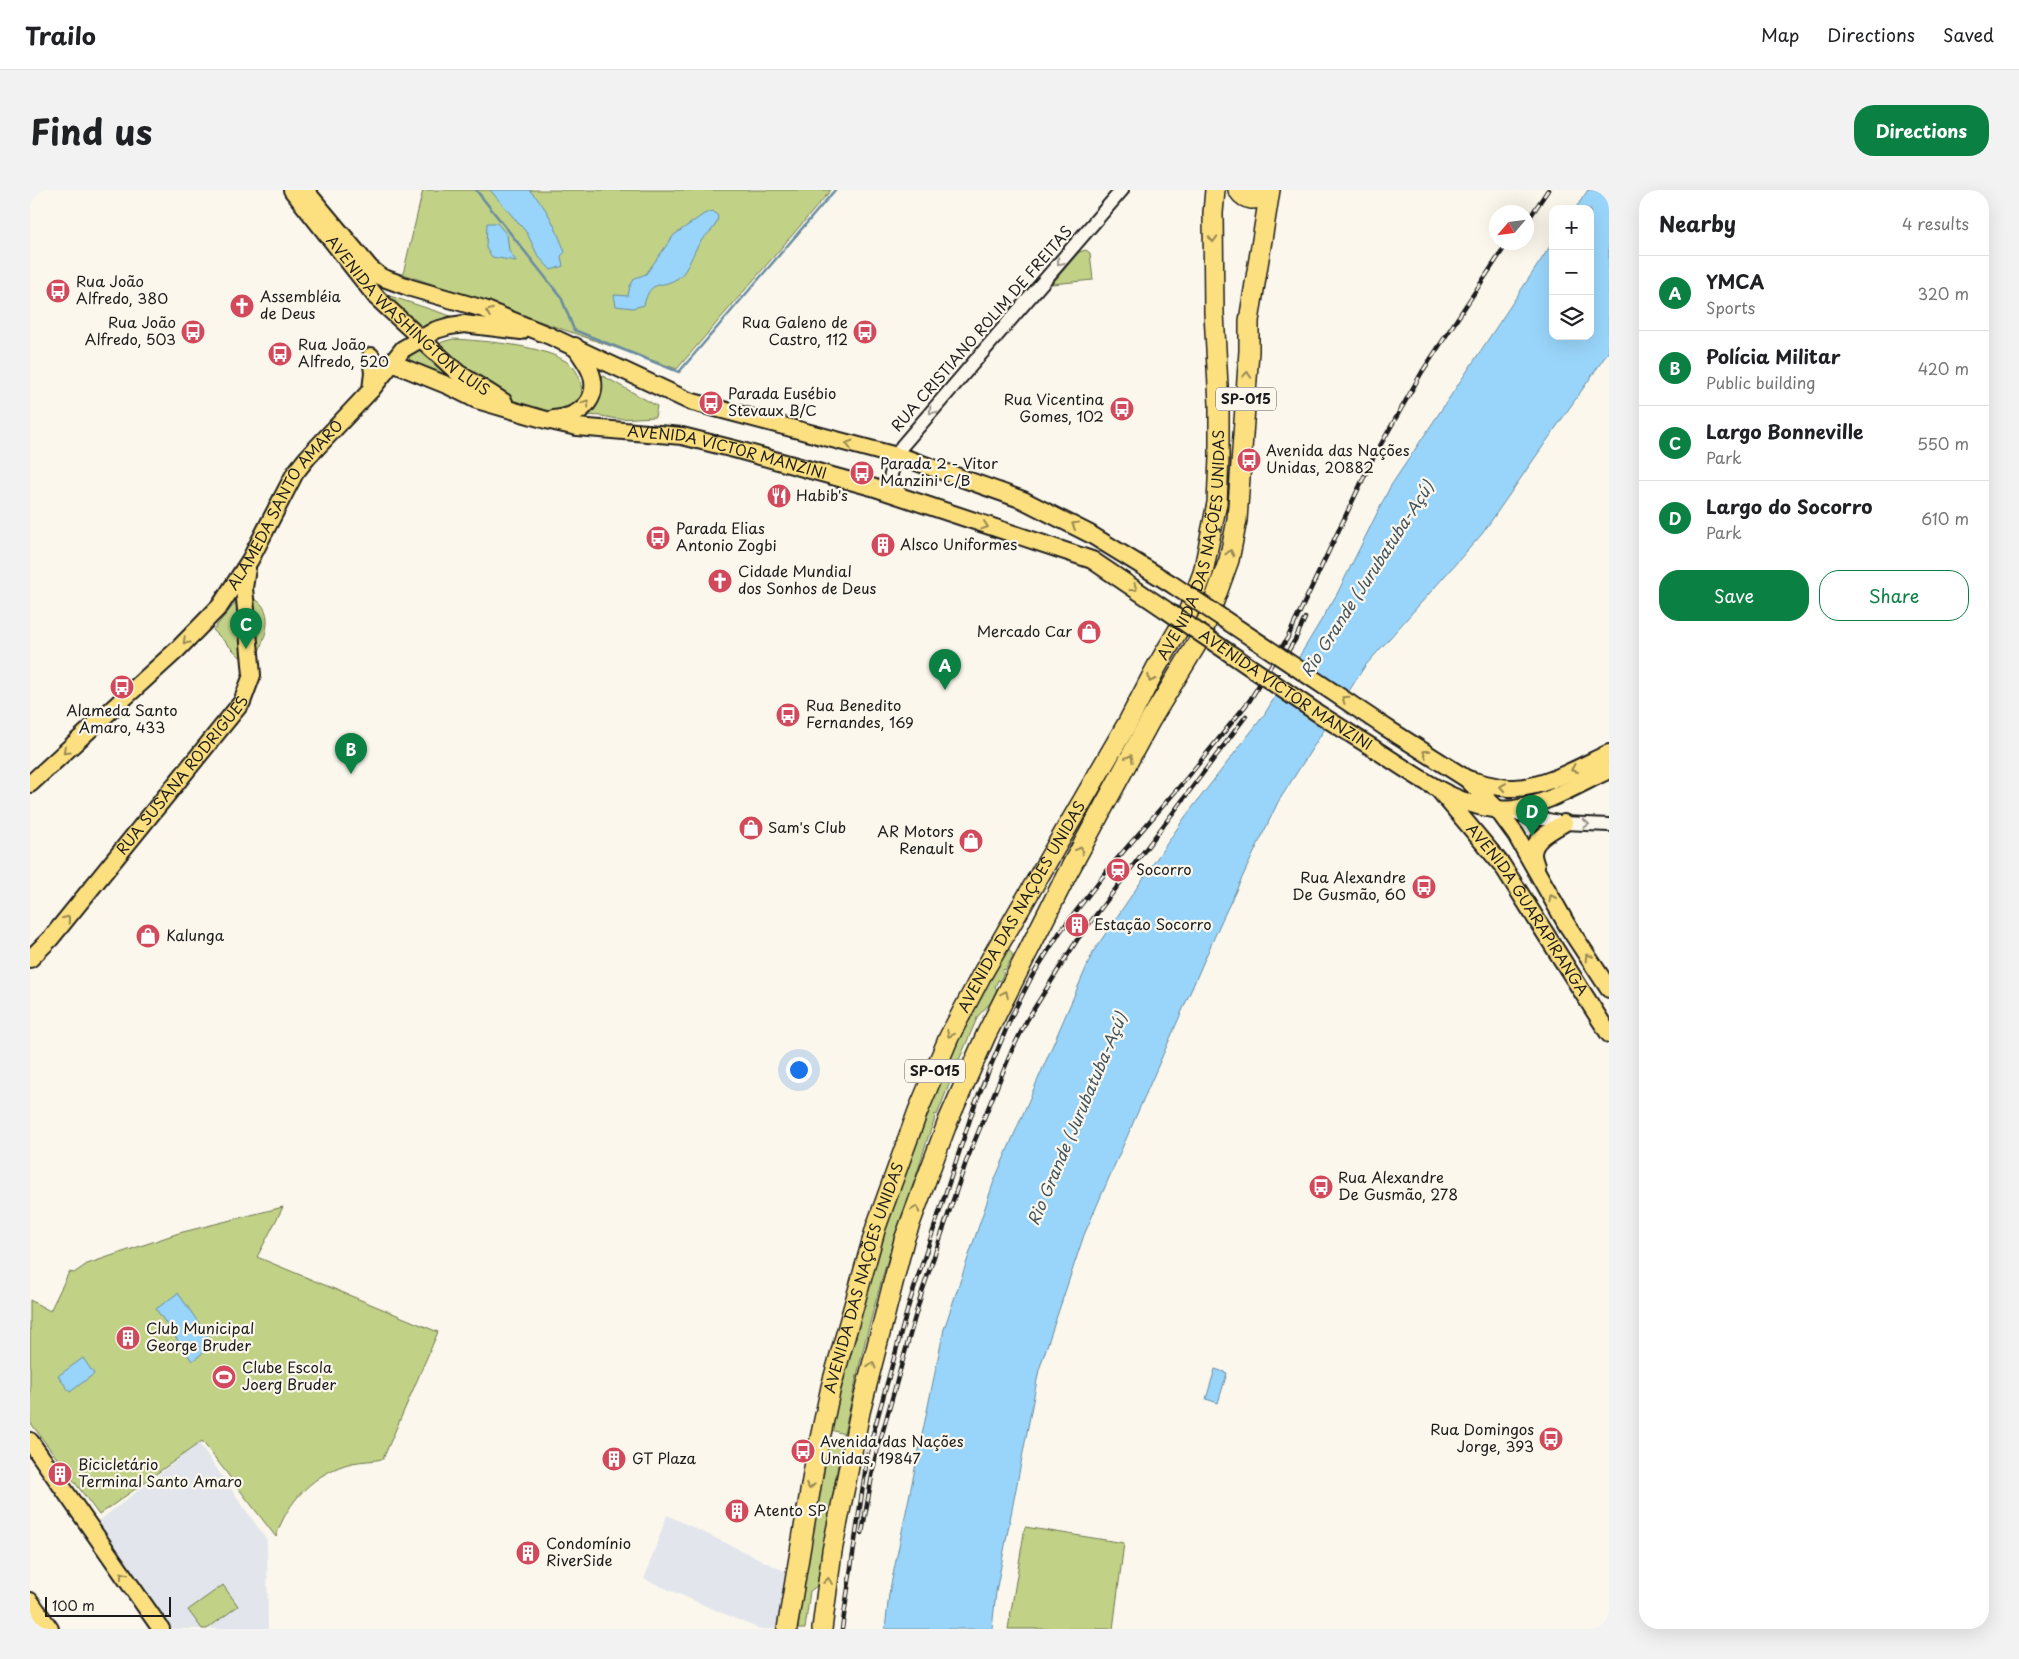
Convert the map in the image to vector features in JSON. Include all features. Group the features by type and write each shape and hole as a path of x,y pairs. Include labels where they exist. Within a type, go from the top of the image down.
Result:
{"highway":[{"name":"AVENIDA DAS NAÇÕES UNIDAS","path":"787,1629 815,1462 831,1387 876,1227 918,1111 949,1037 981,976 1188,615 1202,573 1217,503 1220,458 1214,313 1213,220 1215,190"},
{"path":"1238,190 1248,200 1256,200 1268,192"},
{"name":"AVENIDA DAS NAÇÕES UNIDAS","path":"822,1629 832,1551 860,1412 904,1240 948,1121 986,1035 1061,884 1150,721 1201,637 1229,560 1237,520 1249,351 1249,321 1268,192"}],"main road":[{"name":"AVENIDA WASHINGTON LUÍS","path":"292,190 377,298 458,373 502,401 544,420"},
{"name":"AVENIDA WASHINGTON LUÍS","path":"305,190 370,268 381,277 411,288 484,309 550,336"},
{"path":"377,298 394,322 403,349"},
{"name":"ALAMEDA SANTO AMARO","path":"30,784 220,606 250,560 295,474 307,458 371,390 403,349 436,330 464,324 550,336"},
{"name":"AVENIDA VÍCTOR MANZINI","path":"550,336 689,401 896,457 951,474 1047,510 1173,585 1385,727 1467,779"},
{"path":"544,420 564,419 577,413 590,400 593,388 591,373 574,346"},
{"path":"371,356 373,373 371,390"},
{"name":"AVENIDA VÍCTOR MANZINI","path":"392,363 449,386 477,400 544,420 577,428 682,436 860,483 1092,560 1319,714 1439,790"},
{"path":"371,390 384,380 397,377 477,400"},
{"name":"RUA SUSANA RODRIGUES","path":"30,959 51,938 242,702 252,675 244,588 250,560"},
{"path":"1467,779 1511,788 1526,788 1609,753"},
{"path":"1439,790 1476,806 1497,809 1515,808 1545,800 1609,770"},
{"name":"AVENIDA GUARAPIRANGA","path":"1467,779 1497,809 1537,871 1567,924 1609,988"},
{"name":"AVENIDA GUARAPIRANGA","path":"1439,790 1502,865 1609,1034"},
{"path":"1537,871 1533,854 1536,845 1541,839 1564,823"},
{"path":"30,1441 161,1629"},
{"path":"30,1601 50,1629"}],"street":[{"name":"RUA CRISTIANO ROLIM DE FREITAS","path":"902,497 890,478 896,457 904,444 1122,190"},
{"path":"1497,809 1564,823 1609,825"}],"shaded area":[{"path":"199,1443 267,1540 268,1629 165,1629 91,1527"},
{"path":"667,1515 795,1576 787,1629 759,1629 644,1579"}],"green space":[{"path":"423,190 831,190 677,369 403,274"},
{"path":"1086,250 1090,253 1093,280 1052,284 1079,252"},
{"path":"381,293 475,324 423,332"},
{"path":"453,339 515,345 560,358 571,365 578,375 581,394 577,406 570,411 545,414 513,403 474,377 437,347 442,342"},
{"path":"420,346 464,385 410,362 409,356"},
{"path":"596,372 657,406 655,417 617,419 585,415"},
{"path":"250,596 260,602 265,610 267,619 264,639 252,669 213,630 236,602"},
{"path":"1008,947 1013,956 1002,972 1004,973 1000,981 998,980 995,987 997,989 991,1002 978,1016 959,1060 957,1059 954,1066 956,1067 937,1115 935,1114 917,1175 883,1275 858,1370 844,1434 831,1430 860,1313 889,1214 894,1207 919,1131 960,1031"},
{"name":"Clube Escola Joerg Bruder","path":"283,1207 257,1257 438,1332 383,1459 352,1463 339,1467 315,1481 295,1500 287,1512 276,1537 202,1441 99,1515 30,1422 30,1300 50,1311 69,1272 74,1273 87,1264 179,1233"},
{"path":"837,1444 841,1447 817,1586 810,1591 805,1629 798,1629 805,1571 826,1449 829,1445"},
{"path":"1025,1527 1124,1543 1113,1629 1008,1629"},
{"path":"223,1585 238,1606 207,1629 202,1629 188,1610"}],"water":[{"path":"490,190 529,190 536,197 551,219 562,243 565,252 561,256 563,266 551,270 538,256 527,233"},
{"name":"Rio Grande (Jurubatuba-Açú)","path":"1588,190 1609,190 1609,351 1482,534 1365,666 1278,802 1221,922 1084,1235 1039,1370 996,1592 992,1629 885,1629 889,1594 944,1329 994,1181 1093,952 1185,817 1264,715 1337,594 1390,487 1549,248 1549,340 1594,340 1594,205 1578,205"},
{"path":"713,211 718,216 716,224 698,245 688,265 678,278 653,287 644,305 633,308 616,306 614,295 628,296 630,286 635,278 646,274 674,235 704,214"},
{"path":"487,223 497,223 507,235 509,251 516,261 492,257 486,248"},
{"path":"178,1293 214,1345 192,1361 156,1309"},
{"path":"83,1358 94,1374 70,1392 58,1376"},
{"path":"1215,1369 1227,1373 1218,1403 1206,1399"}],"pier":[{"path":"1294,660 1349,696 1328,729 1275,692"}],"waterway":[{"path":"476,190 561,297 574,330 679,372 835,190"}],"railway":[{"path":"1534,211 1548,190"},
{"path":"842,1629 868,1452 909,1304 975,1104 1012,1015 1031,978 1060,932 1110,867 1187,778 1250,700 1288,637 1372,460 1422,372 1503,250"},
{"path":"1280,664 1295,640 1305,618"},
{"path":"862,1533 875,1459 922,1292 966,1162 1012,1050 1027,1020 1077,940 1246,716"}],"place":[{"name":"Rua João Alfredo, 380","path":"58,291"},
{"name":"Assembléia de Deus","path":"242,306"},
{"name":"Rua João Alfredo, 503","path":"193,332"},
{"name":"Rua Galeno de Castro, 112","path":"865,332"},
{"name":"Rua João Alfredo, 520","path":"280,354"},
{"name":"Parada Eusébio Stevaux B/C","path":"711,403"},
{"name":"Rua Vicentina Gomes, 102","path":"1122,409"},
{"name":"Avenida das Nações Unidas, 20882","path":"1249,460"},
{"name":"Parada 2 - Vitor Manzini C/B","path":"862,473"},
{"name":"Habib's","path":"779,496"},
{"name":"Parada Elias Antonio Zogbi","path":"658,538"},
{"name":"Alsco Uniformes","path":"883,545"},
{"name":"Cidade Mundial dos Sonhos de Deus","path":"720,581"},
{"name":"Mercado Car","path":"1089,632"},
{"name":"Largo Bonneville","path":"246,649"},
{"name":"Alameda Santo Amaro, 433","path":"122,687"},
{"name":"YMCA","path":"945,690"},
{"name":"Rua Benedito Fernandes, 169","path":"788,715"},
{"name":"Polícia Militar","path":"351,774"},
{"name":"Sam's Club","path":"751,828"},
{"name":"Largo do Socorro","path":"1532,836"},
{"name":"AR Motors Renault","path":"971,841"},
{"name":"Socorro","path":"1118,870"},
{"name":"Rua Alexandre De Gusmão, 60","path":"1424,887"},
{"name":"Estação Socorro","path":"1077,925"},
{"name":"Kalunga","path":"148,936"},
{"name":"Rua Alexandre De Gusmão, 278","path":"1321,1187"},
{"name":"Club Municipal George Bruder","path":"128,1338"},
{"name":"Clube Escola Joerg Bruder","path":"224,1377"},
{"name":"Rua Domingos Jorge, 393","path":"1551,1439"},
{"name":"Avenida das Nações Unidas, 19847","path":"803,1451"},
{"name":"GT Plaza","path":"614,1459"},
{"name":"Bicicletário Terminal Santo Amaro","path":"60,1474"},
{"name":"Atento SP","path":"737,1511"},
{"name":"Condomínio RiverSide","path":"528,1553"}]}
